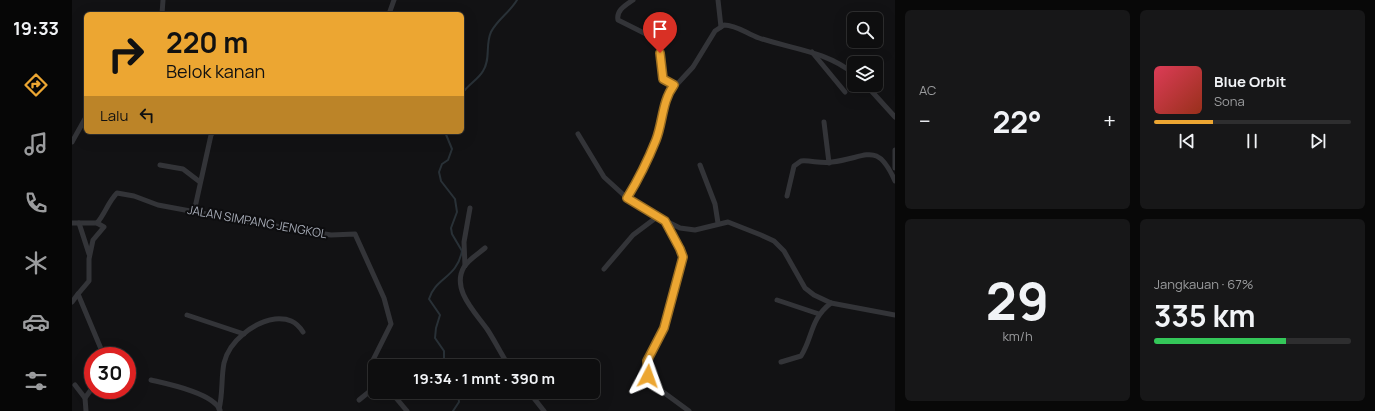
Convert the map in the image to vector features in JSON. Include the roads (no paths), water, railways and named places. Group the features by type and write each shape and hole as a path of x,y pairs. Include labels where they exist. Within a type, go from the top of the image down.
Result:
{"street":[{"path":"162,12 163,0"},
{"path":"390,12 394,0"},
{"path":"633,0 620,11 617,16 618,20 656,39 660,46 663,79 674,85"},
{"path":"718,0 721,27"},
{"path":"627,198 652,150 660,126 666,99 674,85 693,67 710,39 721,27 728,25 771,42 811,52 830,59 847,70"},
{"path":"811,52 845,92"},
{"path":"873,92 895,116"},
{"path":"73,139 84,120"},
{"path":"824,122 829,163"},
{"path":"194,212 212,134"},
{"path":"578,134 604,177 627,198 657,217 680,228 695,230 718,223 730,223 774,242 788,256 805,288 814,295 831,303 895,316"},
{"path":"895,150 895,168"},
{"path":"787,196 792,171 797,162 804,161 829,163 868,154 876,155 886,163 895,181"},
{"path":"160,165 182,169 200,182"},
{"path":"700,165 713,200 718,223"},
{"name":"JALAN SIMPANG JENGKOL","path":"97,223 104,216 111,200 117,194 134,196 158,205 194,212 331,235 355,234 384,298 391,324 374,359"},
{"path":"470,208 464,248 465,266 460,280 465,297 505,359"},
{"path":"604,269 633,235 657,217"},
{"path":"665,221 683,257 664,328 647,361 647,372 649,379 655,386 689,411"},
{"path":"72,223 97,223 104,227 93,240 89,254 89,281 72,302"},
{"path":"80,223 89,254"},
{"path":"465,266 485,248"},
{"path":"78,294 100,347"},
{"path":"777,300 819,314"},
{"path":"781,362 801,356 819,314 831,303"},
{"path":"187,315 244,334"},
{"path":"220,410 226,359 233,346 244,334 260,322 284,319 295,322 303,332"},
{"path":"150,380 208,398 220,410"},
{"path":"75,385 84,397"},
{"path":"359,400 368,393"},
{"path":"85,399 86,411"},
{"path":"397,399 407,411"},
{"path":"535,399 544,411"}],"waterway":[{"path":"464,92 483,71 487,62 488,42 491,32 517,0"},
{"path":"444,359 444,351 435,338 440,315 429,299 436,286 456,267 462,251 452,234 451,228 457,212 455,199 441,181 439,172 442,164 448,160 452,149 446,134"},
{"path":"453,411 459,402 459,399"}]}
